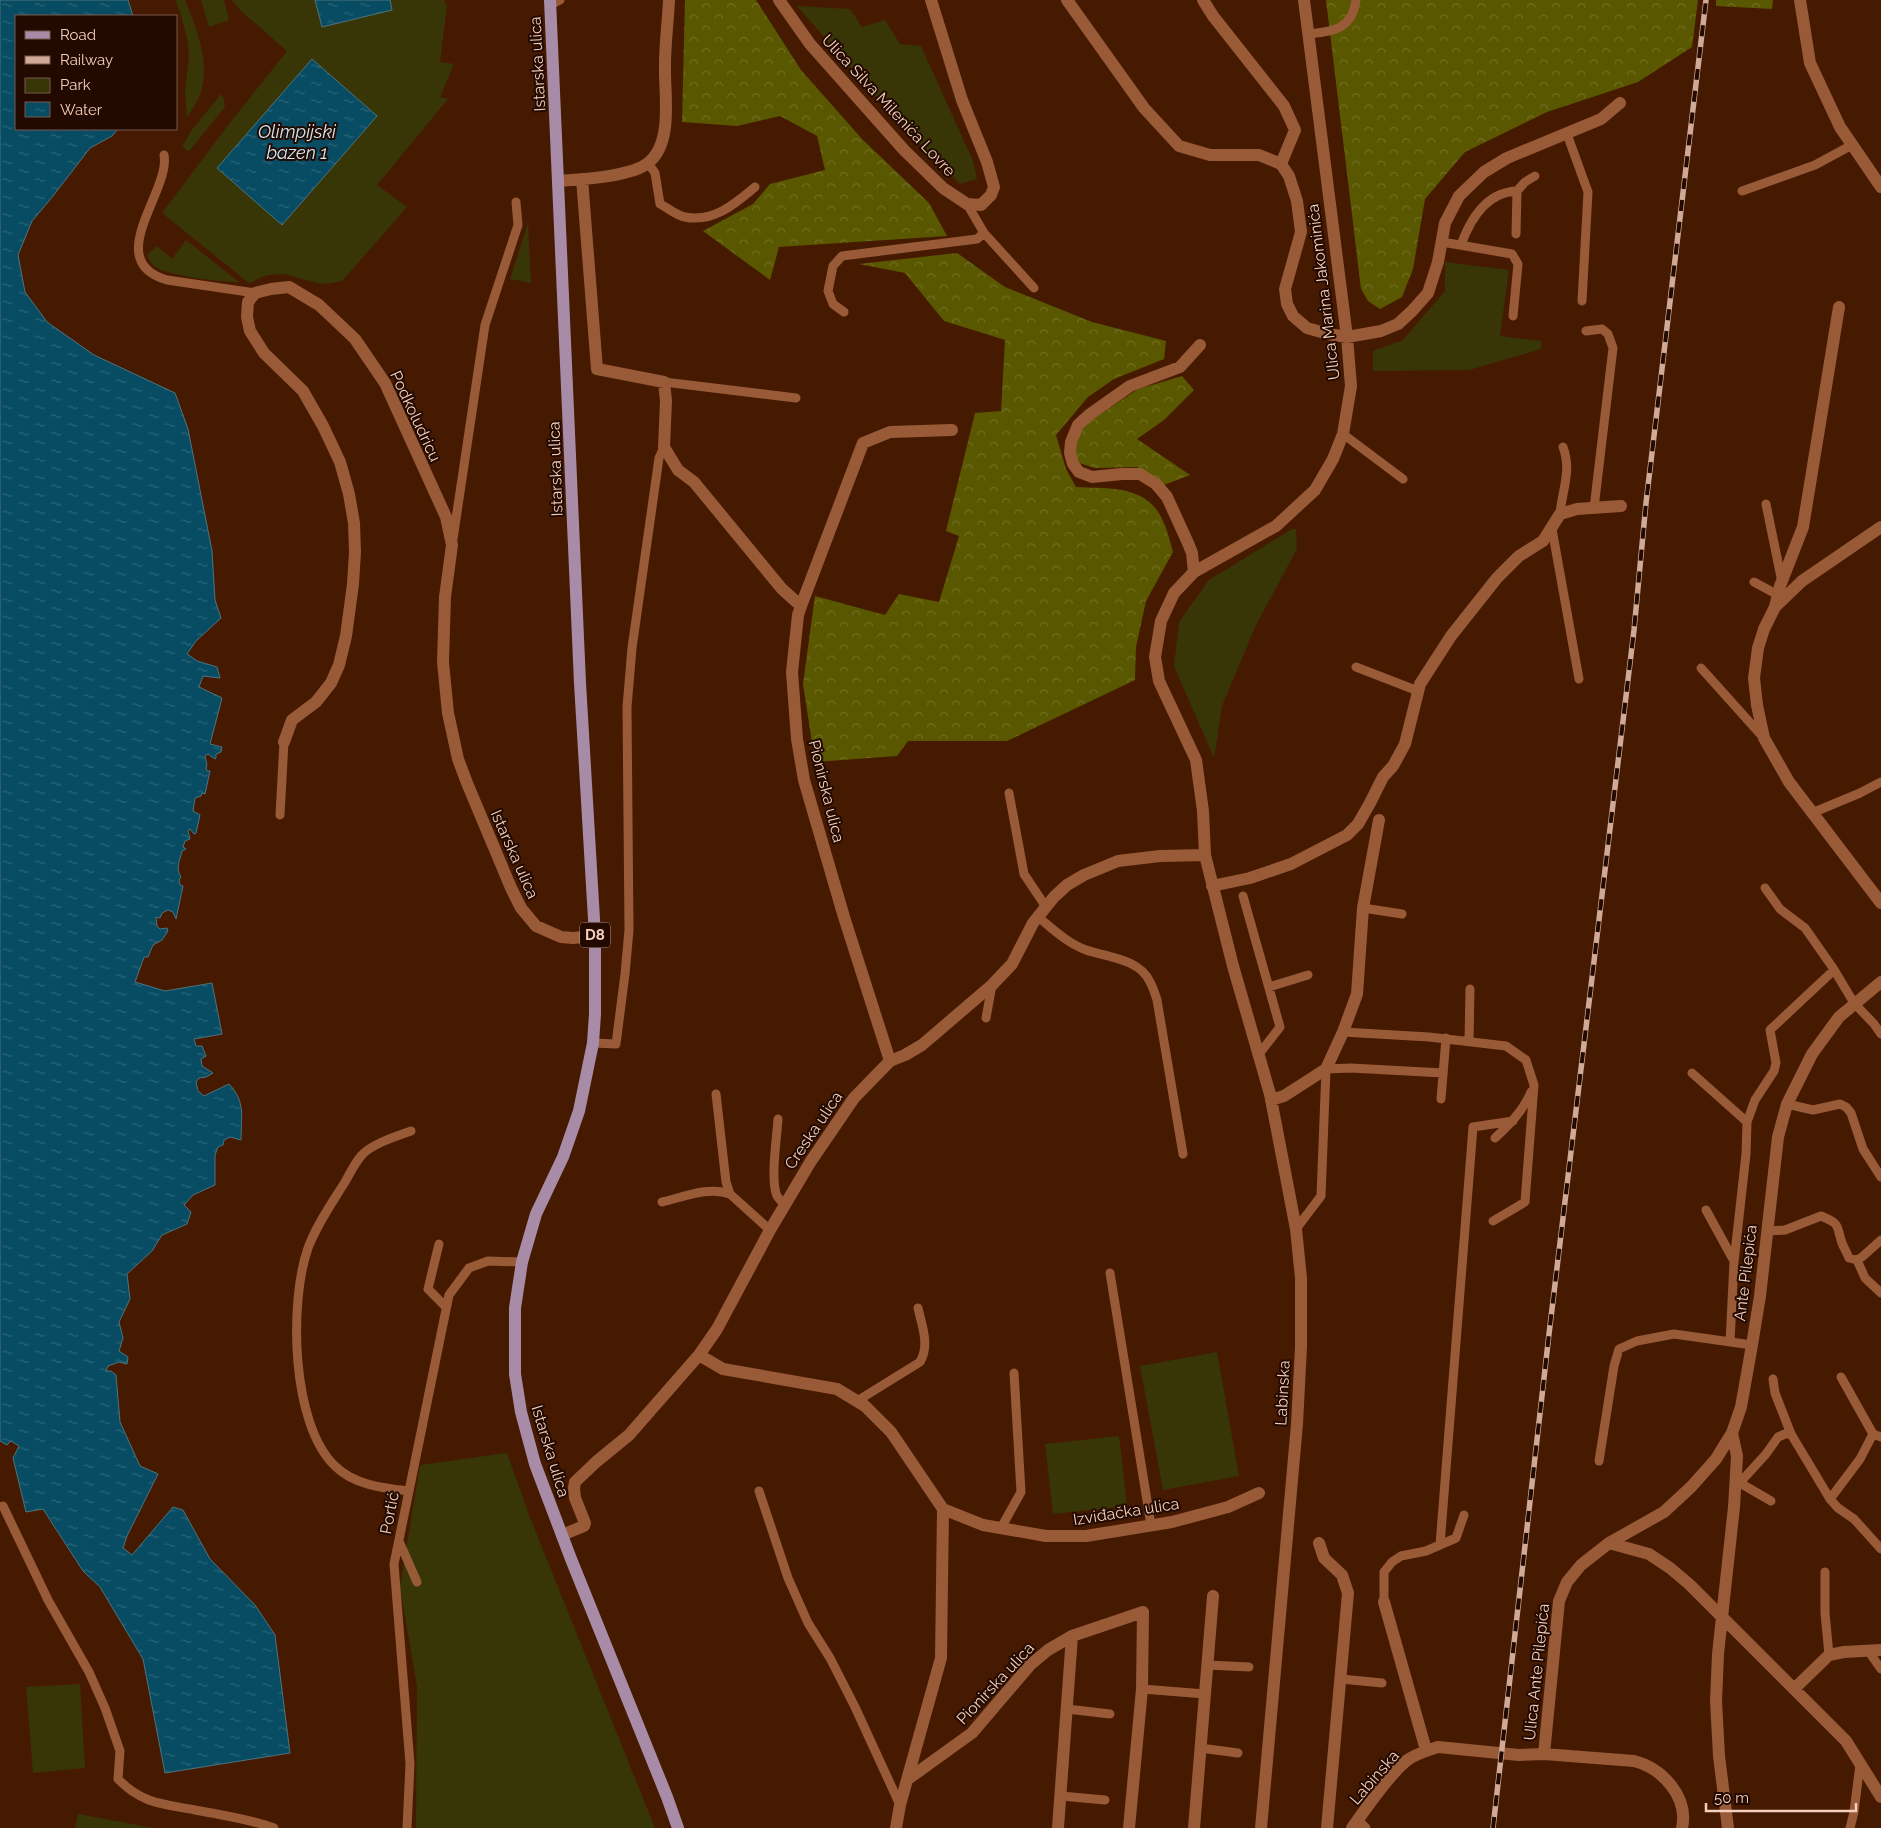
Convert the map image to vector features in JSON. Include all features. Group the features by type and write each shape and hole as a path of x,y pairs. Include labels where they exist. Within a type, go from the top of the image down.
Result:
{"main road":[{"name":"Istarska ulica","path":"553,2 580,683 595,936 595,1014 593,1043 580,1111 563,1157 536,1214 522,1262 515,1308 516,1374 520,1402 535,1464 678,1828"}],"street":[{"path":"559,181 626,173 648,163 660,148 666,117 664,66 670,0"},
{"name":"Ulica Silva Milenića Lovre","path":"779,0 810,44 904,150 943,188 968,204"},
{"path":"931,0 962,100 987,162 994,187 991,195 981,205 968,204"},
{"path":"1067,0 1106,58 1144,108 1179,146 1210,155 1259,155 1281,164 1289,176 1297,201 1301,232 1285,289 1287,304 1293,316 1307,328 1347,337 1380,331 1398,324 1428,293 1438,262 1445,223 1459,196 1484,172 1507,158 1601,119 1620,103"},
{"path":"1202,0 1212,16 1284,106 1295,130 1281,164"},
{"name":"Ulica Marina Jakominića","path":"1233,966 1205,855 1203,811 1196,760 1159,681 1155,657 1161,621 1174,593 1194,572 1276,526 1315,490 1333,459 1344,434 1351,386 1347,337 1304,0"},
{"path":"1800,0 1810,63 1840,127 1881,187"},
{"path":"582,179 597,369 664,382 666,401 664,447 678,470 694,482 782,589 801,606"},
{"name":"Podkoludricu","path":"255,294 271,289 288,287 318,305 355,339 385,383 446,517 452,545"},
{"path":"255,294 248,302 247,317 250,331 264,353 303,391 324,426 340,462 349,494 354,523 353,584 346,636 339,665 331,683 316,702 292,720 284,742"},
{"path":"1839,307 1803,527 1764,629 1758,648 1754,678 1764,738 1789,782 1881,903"},
{"path":"1194,572 1192,553 1188,543 1167,497 1156,484 1140,474 1092,477 1079,472 1073,464 1070,453 1071,442 1078,425 1089,415 1130,386 1180,367 1200,345"},
{"name":"Pionirska ulica","path":"890,1061 844,917 804,780 797,739 792,672 798,615 863,443 890,432 952,430"},
{"path":"1212,886 1250,878 1291,864 1347,835 1358,824 1383,777 1393,766 1405,744 1420,684 1452,636 1497,578 1520,556 1543,541 1560,514 1578,509 1621,506"},
{"path":"1776,601 1844,550 1881,527"},
{"name":"Istarska ulica","path":"452,545 445,596 443,662 448,713 458,759 510,888 520,908 529,920 548,932 561,937 595,936"},
{"path":"1271,1100 1284,1096 1326,1069 1344,1032 1357,994 1363,908 1379,820"},
{"name":"Creska ulica","path":"562,1535 584,1526 585,1522 575,1498 575,1482 629,1435 699,1355 717,1328 770,1230 811,1161 854,1098 890,1061 905,1055 922,1044 992,985 1012,964 1042,912 1066,885 1107,864 1146,857 1205,855"},
{"name":"Labinska","path":"1233,966 1271,1100 1296,1229 1301,1288 1301,1347 1297,1424 1261,1828"},
{"name":"Ante Pilepića","path":"1609,1543 1664,1512 1691,1487 1716,1459 1732,1433 1741,1406 1752,1346 1760,1296 1778,1138 1787,1104 1812,1054 1839,1016 1881,982"},
{"path":"699,1355 724,1369 837,1389 865,1406 891,1432 943,1509 941,1658 900,1805 896,1828"},
{"path":"1728,1828 1719,1756 1716,1701 1718,1654 1738,1485 1737,1456 1732,1433"},
{"name":"Izviđačka ulica","path":"943,1509 983,1525 1046,1536 1086,1536 1172,1522 1228,1507 1259,1493"},
{"path":"1319,1543 1324,1558 1342,1575 1348,1593 1326,1828"},
{"path":"1609,1543 1649,1554 1689,1584 1846,1741 1881,1797"},
{"name":"Ulica Ante Pilepića","path":"1544,1754 1559,1602 1567,1582 1581,1565 1609,1543"},
{"path":"1194,1828 1213,1596"},
{"path":"1384,1602 1426,1750"},
{"name":"Pionirska ulica","path":"908,1780 972,1733 1030,1666 1048,1650 1072,1636 1143,1612 1142,1689"},
{"path":"1058,1828 1072,1636"},
{"path":"1795,1688 1829,1656 1844,1652 1875,1651"},
{"path":"1129,1828 1142,1689"},
{"name":"Labinska","path":"1359,1825 1386,1783 1408,1759 1426,1750 1438,1747 1519,1755 1544,1754 1634,1761 1649,1766 1661,1774 1671,1785 1682,1806 1684,1821 1682,1828"}],"lane":[{"path":"1308,34 1332,32 1343,26 1350,20 1356,0"},
{"path":"1567,134 1588,192 1582,301"},
{"path":"1742,191 1815,165 1852,145"},
{"path":"164,155 164,167 141,232 139,252 142,262 148,270 162,278 255,294"},
{"path":"648,163 655,173 660,204 683,217 703,219 732,207 756,187"},
{"path":"1516,234 1517,192 1525,182 1535,176"},
{"path":"1461,245 1469,225 1488,202 1498,195 1517,192"},
{"name":"Istarska ulica","path":"452,545 485,325 518,225 516,202"},
{"path":"968,204 984,233 1034,288"},
{"path":"844,312 833,304 828,291 833,266 842,256 977,239 984,233"},
{"path":"1442,242 1512,254 1515,257 1518,264 1513,316"},
{"path":"1586,331 1602,329 1608,334 1613,348 1594,508"},
{"path":"664,382 796,398"},
{"path":"1344,434 1403,479"},
{"path":"1560,514 1568,459 1563,446"},
{"path":"593,1043 616,1044 626,974 629,930 627,707 632,648 659,458 664,447"},
{"path":"1766,504 1782,582"},
{"path":"1552,529 1579,679"},
{"path":"1754,582 1776,601"},
{"path":"1356,667 1418,692"},
{"path":"1701,668 1764,738"},
{"path":"280,815 284,742"},
{"path":"1812,813 1860,794 1881,782"},
{"path":"1009,793 1024,874 1042,912 1069,942 1086,950 1125,961 1138,968 1150,980 1157,1000 1184,1154"},
{"path":"1765,888 1780,909 1805,928 1854,1003 1881,1034"},
{"path":"1243,896 1280,1027 1259,1054"},
{"path":"1363,908 1402,914"},
{"path":"1730,1342 1734,1262 1746,1154 1747,1122 1755,1100 1774,1071 1776,1063 1770,1030 1834,970"},
{"path":"1269,987 1308,975"},
{"path":"986,1018 992,985"},
{"path":"1469,1041 1470,989"},
{"path":"1344,1032 1446,1038 1506,1046 1526,1060 1534,1085 1525,1202 1493,1220"},
{"path":"1441,1099 1446,1038"},
{"path":"1296,1229 1321,1196 1326,1069 1351,1068 1443,1073"},
{"path":"1692,1073 1747,1122"},
{"path":"1495,1138 1513,1121 1528,1100 1534,1085"},
{"path":"716,1094 726,1182 730,1194"},
{"path":"1787,1104 1813,1110 1840,1104 1846,1107 1851,1113 1863,1149 1881,1177"},
{"path":"778,1119 775,1188 777,1197 785,1205"},
{"path":"1440,1545 1474,1127 1513,1121"},
{"path":"409,1491 377,1487 351,1478 335,1467 321,1448 310,1422 301,1387 297,1355 297,1322 300,1280 308,1248 320,1222 362,1155 385,1141 412,1131"},
{"path":"662,1202 707,1191 720,1190 730,1194 770,1230"},
{"path":"1706,1210 1734,1262"},
{"path":"1767,1231 1786,1230 1821,1216 1834,1221 1840,1230 1842,1242 1849,1258 1857,1260 1881,1240"},
{"path":"438,1244 428,1289 446,1307"},
{"path":"1857,1260 1865,1278 1881,1293"},
{"name":"Portić","path":"407,1828 410,1764 394,1564 446,1307 449,1295 469,1268 488,1261 522,1262"},
{"path":"1110,1273 1151,1525"},
{"path":"857,1401 920,1362 925,1354 926,1340 918,1308"},
{"path":"1599,1461 1614,1366 1619,1349 1638,1340 1674,1334 1752,1346"},
{"path":"1001,1528 1021,1492 1014,1373"},
{"path":"1830,1499 1877,1435 1842,1377"},
{"path":"1773,1378 1775,1393 1791,1434 1830,1499 1838,1508 1854,1520 1881,1549"},
{"path":"1771,1501 1738,1485 1778,1437 1791,1434"},
{"path":"759,1491 788,1578 808,1623 830,1658 855,1707 900,1805"},
{"path":"3,1506 48,1600 89,1672 105,1708 120,1752 118,1779 149,1802 274,1828"},
{"path":"1384,1602 1384,1572 1392,1562 1401,1556 1426,1551 1456,1538 1464,1515"},
{"path":"399,1540 417,1582"},
{"path":"1826,1572 1825,1613 1829,1656"},
{"path":"1875,1651 1881,1669"},
{"path":"1207,1665 1249,1667"},
{"path":"1341,1679 1382,1683"},
{"path":"1142,1689 1205,1694"},
{"path":"1067,1709 1110,1714"},
{"path":"1200,1748 1238,1753"},
{"path":"1850,1828 1860,1764"},
{"path":"1060,1796 1106,1800"}],"green space":[{"path":"175,0 185,0 198,35 203,60 203,85 198,100 187,117 185,91 189,57 188,42"},
{"path":"201,0 224,0 229,20 209,27"},
{"path":"232,0 444,0 447,6 440,62 454,64 440,97 448,99 377,185 407,207 342,281 327,284 317,283 284,274 267,275 249,283 162,213 287,51 241,11"},
{"path":"685,0 756,0 801,70 863,140 929,203 947,236 779,247 770,280 703,231 753,204 770,184 825,170 817,136 780,116 737,126 682,122"},
{"path":"1326,0 1698,0 1692,47 1638,82 1547,112 1465,152 1425,199 1413,269 1402,297 1380,309 1368,301 1361,289"},
{"path":"1716,0 1773,0 1772,9 1716,6"},
{"path":"797,6 850,9 862,27 885,20 900,44 921,46 973,161 977,179 960,184 906,130"},
{"path":"221,94 225,107 189,151 182,147 191,131"},
{"path":"528,223 531,283 510,279"},
{"path":"186,240 239,282 207,280 181,275 159,269 151,263 147,255 157,246 172,259"},
{"path":"957,253 1005,287 1092,322 1166,341 1164,359 1114,379 1088,397 1056,435 1066,469 1076,487 1125,491 1136,494 1146,500 1155,508 1162,519 1173,552 1146,601 1136,647 1135,680 1007,741 908,741 897,756 815,762 803,684 815,596 885,615 899,594 939,602 959,536 946,531 975,413 1001,411 1005,340 944,321 905,273 859,264"},
{"path":"1445,262 1509,270 1500,336 1541,341 1541,349 1469,370 1373,371 1373,351 1403,340 1445,291"},
{"path":"1182,376 1194,390 1164,420 1137,439 1190,475 1164,485 1137,467 1095,468 1076,462 1073,448 1080,431 1092,420 1138,389"},
{"path":"1292,529 1296,529 1297,549 1256,625 1222,706 1214,758 1174,666 1179,622 1209,580"},
{"path":"1217,1352 1239,1476 1163,1490 1140,1366"},
{"path":"1119,1436 1127,1506 1053,1514 1045,1444"},
{"path":"507,1453 529,1515 655,1828 416,1828 417,1686 400,1587 420,1465"},
{"path":"80,1684 85,1768 33,1773 26,1687"},
{"path":"78,1814 154,1828 75,1828"}],"water":[{"path":"0,0 128,0 133,15 15,15 15,130 117,130 112,136 90,148 32,221 18,255 25,292 47,322 94,355 175,393 188,429 212,551 215,600 221,618 196,641 187,654 197,661 217,667 220,678 203,676 199,687 222,698 210,744 222,747 221,752 216,754 215,759 208,754 205,756 207,771 210,771 205,794 202,793 201,796 195,798 193,811 200,815 196,833 194,834 190,829 188,831 190,839 185,841 183,847 186,849 182,851 178,864 181,877 179,880 180,885 183,886 176,919 173,912 168,910 162,913 160,918 156,917 157,926 160,929 167,928 168,931 162,940 153,945 148,957 144,957 135,982 165,991 212,983 222,1034 194,1039 196,1046 202,1046 206,1056 201,1059 202,1066 213,1073 199,1078 196,1082 198,1091 204,1096 229,1084 238,1097 242,1117 241,1140 230,1137 224,1140 223,1145 218,1147 215,1155 215,1185 193,1195 184,1205 191,1212 187,1224 162,1235 152,1251 127,1274 130,1299 119,1322 123,1338 119,1351 128,1357 127,1364 119,1362 108,1366 106,1371 111,1371 116,1375 120,1422 140,1466 158,1474 127,1536 123,1548 132,1555 173,1507 183,1510 210,1559 255,1605 275,1635 290,1753 165,1773 143,1659 100,1587 83,1571 43,1509 26,1512 13,1458 19,1446 11,1441 7,1445 0,1441"},
{"path":"315,0 390,0 392,10 322,27"},
{"name":"Olimpijski bazen 1","path":"312,59 377,116 282,225 217,168"}],"railway":[{"path":"1493,1828 1549,1334 1634,630 1646,503 1706,0"}]}
